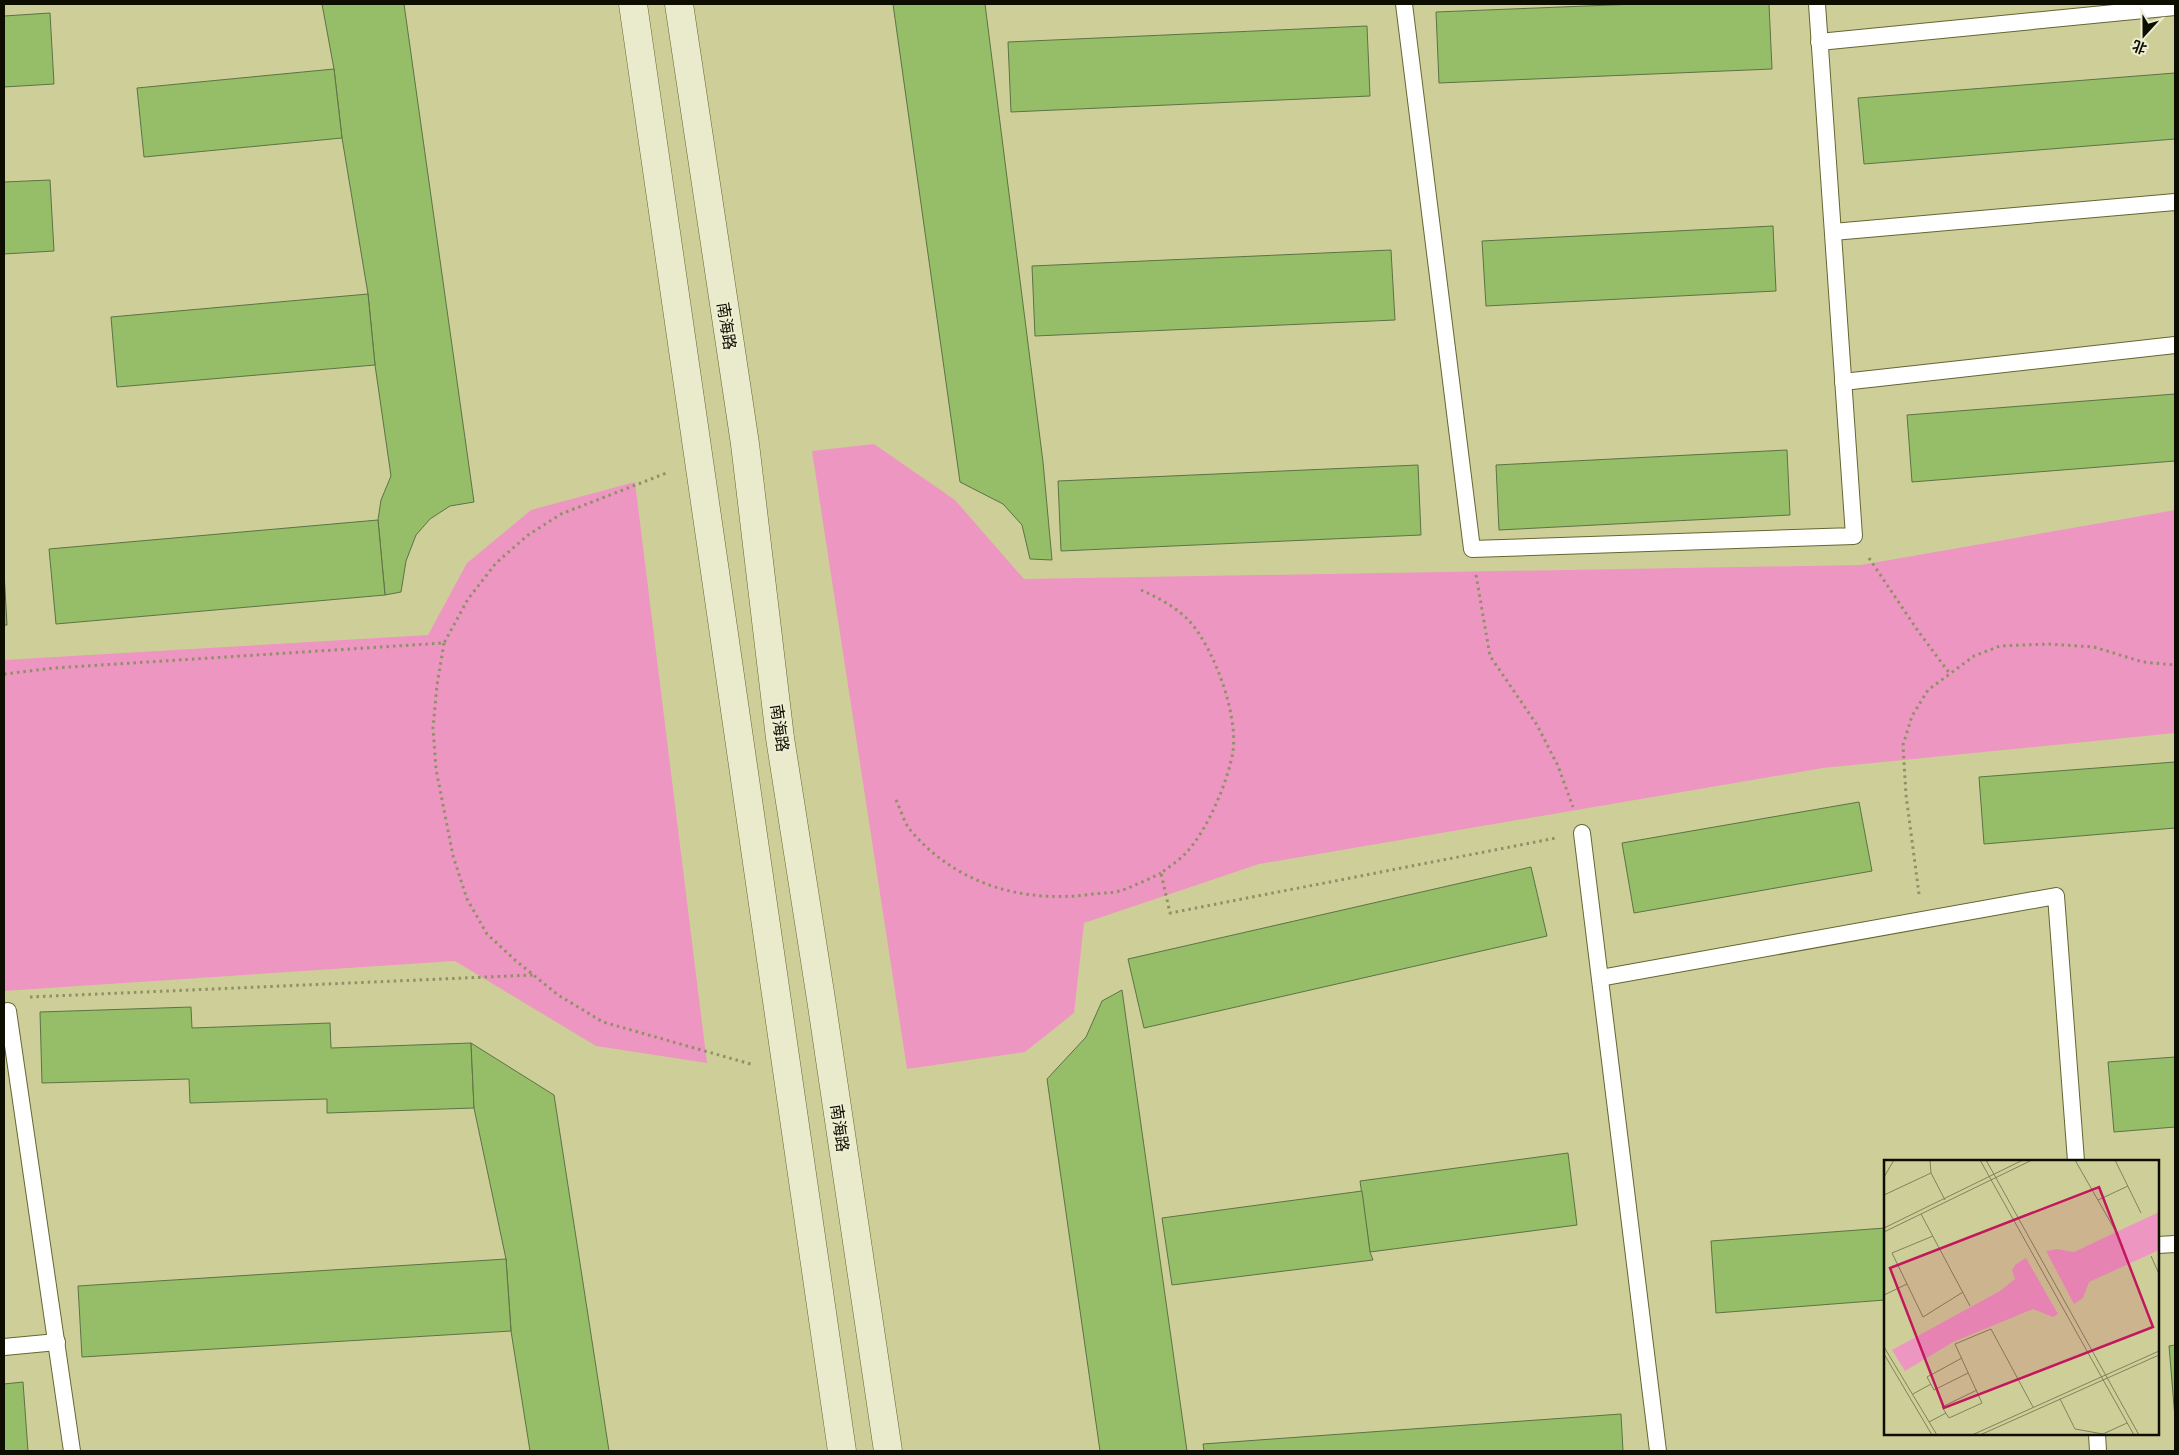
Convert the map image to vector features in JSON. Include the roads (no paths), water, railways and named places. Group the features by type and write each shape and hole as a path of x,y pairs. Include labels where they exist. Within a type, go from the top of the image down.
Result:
{"main road":[{"path":"633,4 842,1451"},
{"name":"南海路","path":"679,4 745,444 780,738 823,1009 888,1451"}],"lane":[{"path":"1404,4 1472,549 1854,536 1817,4"},
{"path":"1819,42 2175,7"},
{"path":"1833,232 2175,202"},
{"path":"1843,382 2175,345"},
{"path":"1582,833 1658,1451"},
{"path":"1600,978 2056,896 2076,1160"},
{"path":"8,1011 72,1451"},
{"path":"2159,1245 2175,1244"},
{"path":"4,1347 56,1342"},
{"path":"2097,1435 2098,1451"}]}
